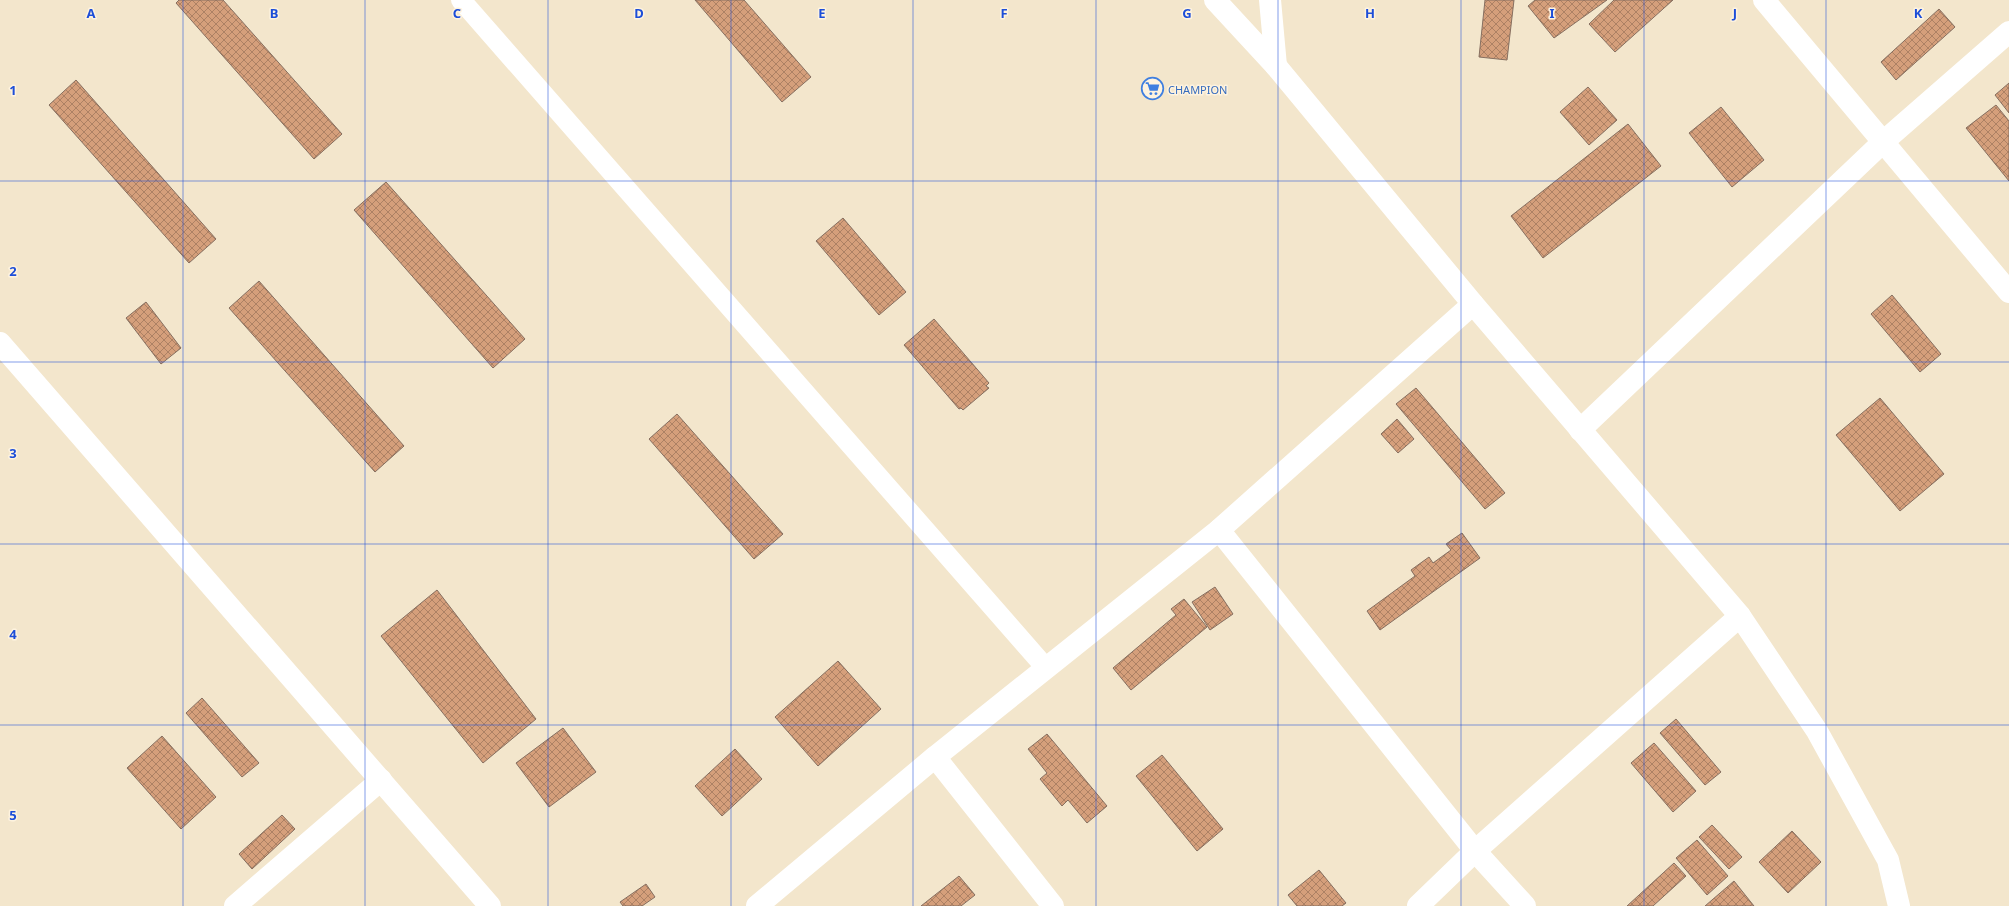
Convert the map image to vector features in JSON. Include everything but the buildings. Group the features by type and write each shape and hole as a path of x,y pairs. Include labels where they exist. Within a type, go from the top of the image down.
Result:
{"street":[{"path":"1215,0 1276,66 1473,304 1740,616 1816,731 1888,860 1899,906"},
{"path":"1270,0 1276,66"},
{"path":"1764,0 2009,292"},
{"path":"1580,430 1883,142 2009,32"},
{"path":"757,906 935,757 1219,530 1473,304"},
{"path":"0,343 490,906"},
{"path":"1219,530 1475,851 1525,906"},
{"path":"1418,906 1475,851 1740,616"},
{"path":"935,757 1053,906"},
{"path":"235,906 381,780"}],"lane":[{"path":"461,0 1046,668"}],"place":[{"name":"CHAMPION","path":"1153,89"}]}
